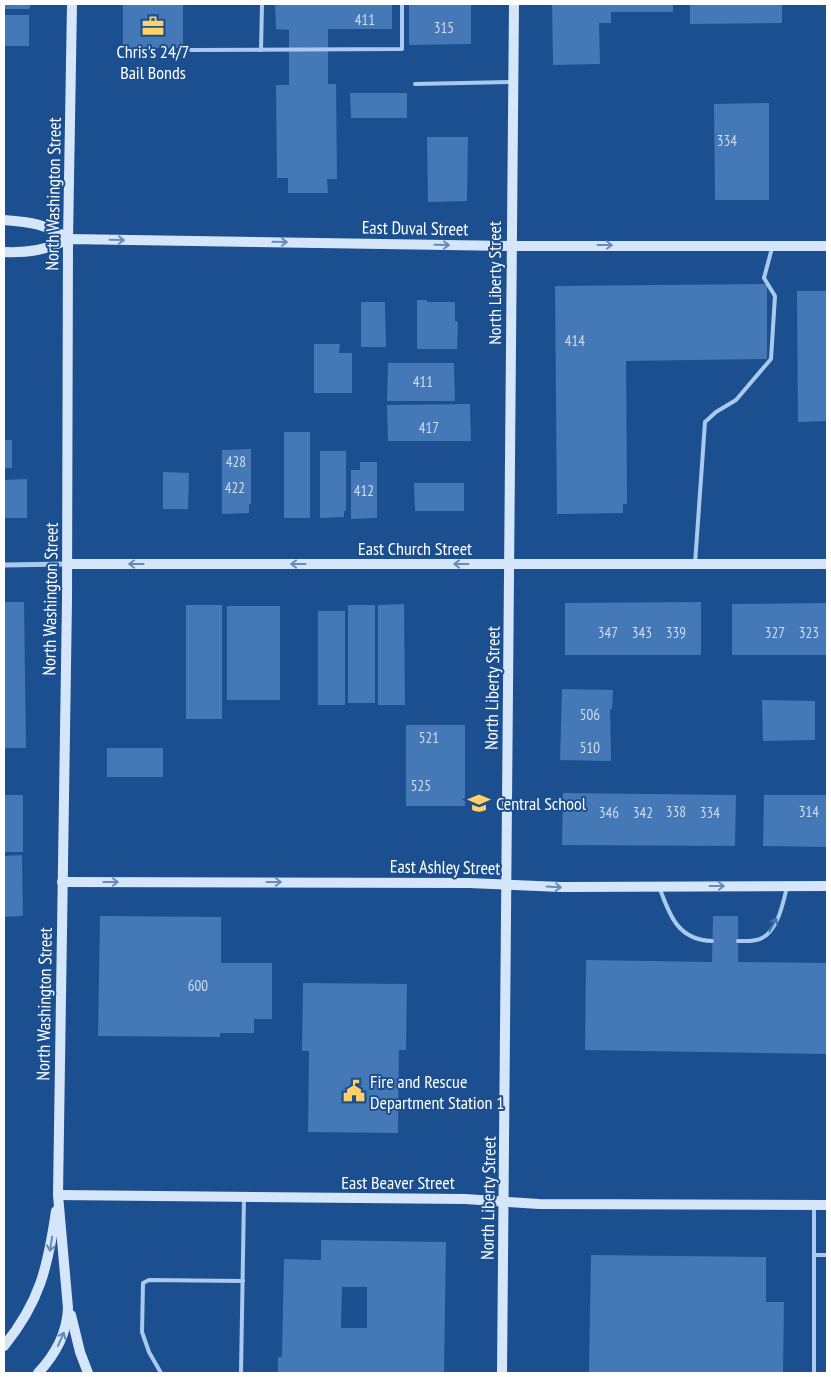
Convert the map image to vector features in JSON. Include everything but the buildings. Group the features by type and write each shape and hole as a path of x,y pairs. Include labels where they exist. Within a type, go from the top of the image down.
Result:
{"street":[{"name":"North Washington Street","path":"38,1373 57,1349 64,1334 68,1318 68,1298 58,1195 68,564 68,239 72,4"},
{"name":"North Liberty Street","path":"502,1373 514,4"},
{"path":"4,220 34,222 56,231 68,239"},
{"name":"East Duval Street","path":"4,252 34,252 68,239 511,246 827,246"},
{"name":"East Church Street","path":"4,565 827,564"},
{"name":"East Ashley Street","path":"62,882 505,884 561,887 827,886"},
{"name":"North Washington Street","path":"4,1346 28,1313 39,1289 47,1264 58,1195"},
{"name":"East Beaver Street","path":"58,1195 466,1199 539,1204 827,1205"},
{"path":"68,1298 77,1341 88,1373"}],"lane":[{"path":"261,50 262,4"},
{"path":"191,50 402,49 402,4"},
{"path":"415,84 513,82"},
{"path":"695,564 695,540 705,422 716,412 736,400 771,359 775,296 764,278 773,246"},
{"path":"738,942 762,938 772,930 782,907 788,886"},
{"path":"659,887 667,908 679,928 691,937 712,941"},
{"path":"241,1373 244,1197"},
{"path":"814,1205 814,1373"},
{"path":"814,1255 827,1255"},
{"path":"160,1373 149,1352 142,1332 143,1283 149,1280 243,1281"}],"place":[{"name":"Chris's 24/7 Bail Bonds","path":"153,26"},
{"name":"Central School","path":"479,803"},
{"name":"Fire and Rescue Department Station 1","path":"354,1091"}]}
